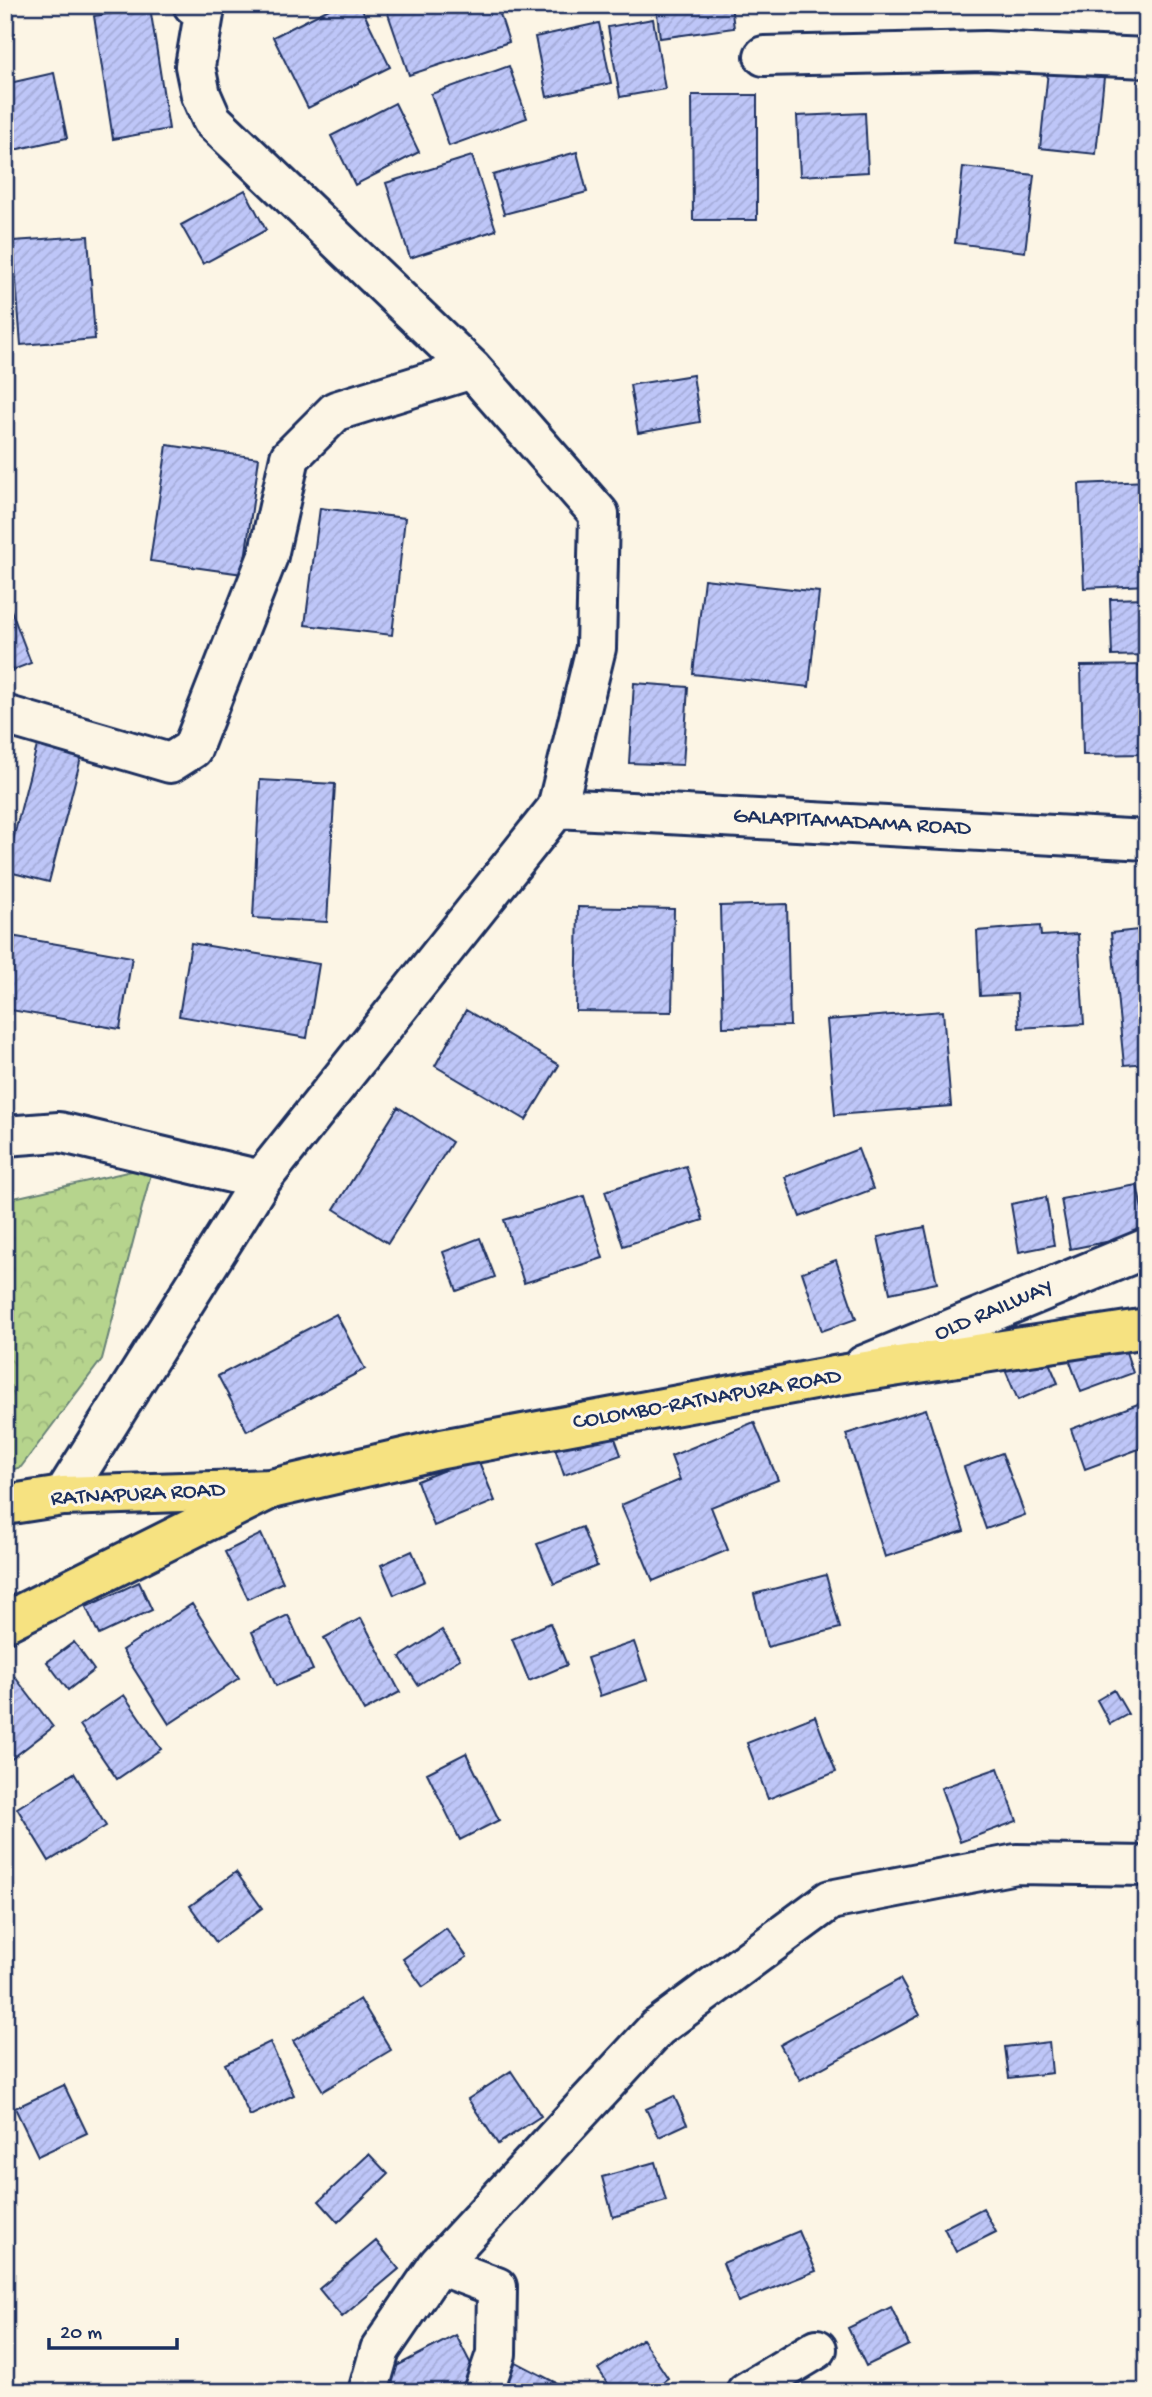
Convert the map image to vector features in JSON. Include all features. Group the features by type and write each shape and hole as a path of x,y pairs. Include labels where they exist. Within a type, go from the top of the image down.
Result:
{"main road":[{"name":"COLOMBO-RATNAPURA ROAD","path":"271,1489 442,1449 841,1375 1147,1328"},
{"name":"RATNAPURA ROAD","path":"5,1505 63,1496 271,1489"},
{"path":"5,1622 271,1489"}],"street":[{"path":"63,1496 261,1180 557,808 596,648 599,513 472,369 212,120 201,95 195,66 202,6"},
{"path":"764,56 985,51 1147,58"},
{"path":"5,715 170,763 192,749 268,556 290,457 336,411 472,369"},
{"name":"GALAPITAMADAMA ROAD","path":"557,808 1147,840"},
{"path":"5,1136 59,1132 261,1180"},
{"name":"OLD RAILWAY","path":"841,1375 1147,1248"},
{"path":"368,2392 380,2350 438,2265 657,2028 830,1900 1016,1864 1147,1866"},
{"path":"438,2265 497,2287 496,2354 483,2392"},
{"path":"746,2392 817,2349"}],"green space":[{"path":"153,1166 102,1359 21,1467 5,1472 5,1200"}],"building":[{"path":"337,5 360,5 390,67 308,108 273,37"},
{"path":"385,5 497,5 509,42 409,75"},
{"path":"656,5 731,5 734,28 660,38"},
{"path":"150,7 169,129 113,139 94,16"},
{"path":"653,19 665,89 620,97 608,27"},
{"path":"599,23 611,83 547,97 535,37"},
{"path":"509,66 527,118 449,146 431,94"},
{"path":"1048,71 1104,77 1096,154 1040,148"},
{"path":"54,73 67,138 14,150 5,107 5,84"},
{"path":"692,95 757,95 757,220 693,220"},
{"path":"395,103 419,152 355,185 331,136"},
{"path":"865,113 868,172 800,176 797,116"},
{"path":"577,152 587,192 504,214 493,175"},
{"path":"472,156 496,230 410,258 386,183"},
{"path":"963,167 1034,175 1025,252 955,243"},
{"path":"245,190 266,230 203,264 181,225"},
{"path":"88,236 95,339 21,345 13,241"},
{"path":"693,375 700,422 638,433 630,385"},
{"path":"167,445 259,458 243,574 150,561"},
{"path":"1147,481 1147,585 1084,588 1079,484"},
{"path":"320,508 405,518 392,635 305,625"},
{"path":"704,579 819,592 809,687 693,674"},
{"path":"5,594 31,663 5,673"},
{"path":"1147,598 1147,655 1112,656 1110,599"},
{"path":"1147,665 1147,754 1083,755 1081,666"},
{"path":"634,683 688,687 683,765 629,763"},
{"path":"38,742 82,754 49,882 5,871"},
{"path":"260,780 335,784 327,922 253,918"},
{"path":"787,904 790,1026 723,1027 720,906"},
{"path":"578,907 674,909 672,1012 576,1011"},
{"path":"1040,926 1041,936 1078,934 1084,1024 1019,1028 1017,994 980,996 977,931"},
{"path":"1147,929 1147,1063 1124,1065 1111,933"},
{"path":"11,936 132,957 120,1029 5,1009 5,966"},
{"path":"191,943 319,964 307,1038 179,1016"},
{"path":"466,1010 559,1065 526,1120 435,1066"},
{"path":"943,1011 951,1106 835,1115 827,1020"},
{"path":"398,1107 452,1142 388,1243 334,1209"},
{"path":"858,1149 873,1189 800,1217 785,1177"},
{"path":"686,1166 703,1220 623,1246 605,1191"},
{"path":"1137,1185 1147,1234 1070,1249 1061,1199"},
{"path":"584,1196 603,1258 524,1283 504,1220"},
{"path":"1046,1197 1054,1245 1019,1252 1011,1204"},
{"path":"925,1227 937,1283 890,1293 878,1237"},
{"path":"480,1238 495,1277 457,1291 443,1252"},
{"path":"836,1260 856,1319 822,1331 802,1272"},
{"path":"336,1314 365,1369 247,1431 218,1376"},
{"path":"1121,1337 1133,1373 1081,1392 1068,1356"},
{"path":"1043,1349 1058,1383 1018,1400 1003,1365"},
{"path":"1146,1401 1147,1446 1085,1469 1071,1429"},
{"path":"926,1409 964,1531 885,1557 846,1434"},
{"path":"609,1421 621,1455 564,1475 553,1442"},
{"path":"754,1422 778,1480 711,1507 728,1550 653,1581 621,1505 680,1480 671,1456"},
{"path":"1002,1453 1025,1515 986,1529 964,1467"},
{"path":"477,1457 495,1501 434,1526 417,1481"},
{"path":"582,1527 597,1566 554,1584 537,1544"},
{"path":"261,1534 283,1582 248,1599 225,1552"},
{"path":"412,1551 425,1581 394,1595 381,1565"},
{"path":"826,1575 840,1628 767,1647 754,1594"},
{"path":"139,1582 152,1610 99,1635 86,1607"},
{"path":"192,1604 239,1678 169,1724 122,1650"},
{"path":"288,1615 313,1670 276,1686 252,1632"},
{"path":"361,1618 400,1692 364,1711 324,1638"},
{"path":"550,1623 567,1665 529,1681 512,1639"},
{"path":"442,1630 460,1659 418,1685 400,1657"},
{"path":"74,1642 94,1670 68,1690 47,1662"},
{"path":"634,1642 647,1680 600,1696 587,1658"},
{"path":"15,1677 53,1727 5,1764 5,1685"},
{"path":"1114,1690 1128,1714 1110,1724 1097,1700"},
{"path":"124,1695 161,1749 117,1779 80,1725"},
{"path":"815,1716 836,1772 768,1799 747,1743"},
{"path":"466,1753 499,1820 460,1840 427,1773"},
{"path":"998,1768 1017,1821 960,1842 941,1788"},
{"path":"74,1773 106,1826 49,1861 17,1808"},
{"path":"236,1872 262,1908 216,1942 190,1906"},
{"path":"446,1928 467,1957 423,1987 403,1959"},
{"path":"900,1979 920,2015 800,2080 780,2045"},
{"path":"360,1999 391,2050 323,2091 293,2041"},
{"path":"270,2042 294,2095 250,2116 225,2064"},
{"path":"1049,2042 1052,2073 1009,2078 1005,2047"},
{"path":"511,2071 541,2116 498,2144 468,2099"},
{"path":"64,2085 87,2133 38,2156 15,2108"},
{"path":"674,2096 687,2124 659,2137 646,2109"},
{"path":"369,2154 388,2174 338,2222 319,2201"},
{"path":"655,2162 666,2201 613,2217 602,2177"},
{"path":"983,2208 996,2232 956,2252 944,2228"},
{"path":"799,2231 816,2271 738,2302 723,2263"},
{"path":"376,2241 399,2269 342,2317 319,2289"},
{"path":"891,2307 909,2345 866,2366 848,2328"},
{"path":"456,2335 477,2376 445,2392 397,2392 387,2371"},
{"path":"642,2339 668,2378 649,2392 614,2392 598,2369"},
{"path":"512,2360 560,2385 556,2392 495,2392"}]}
